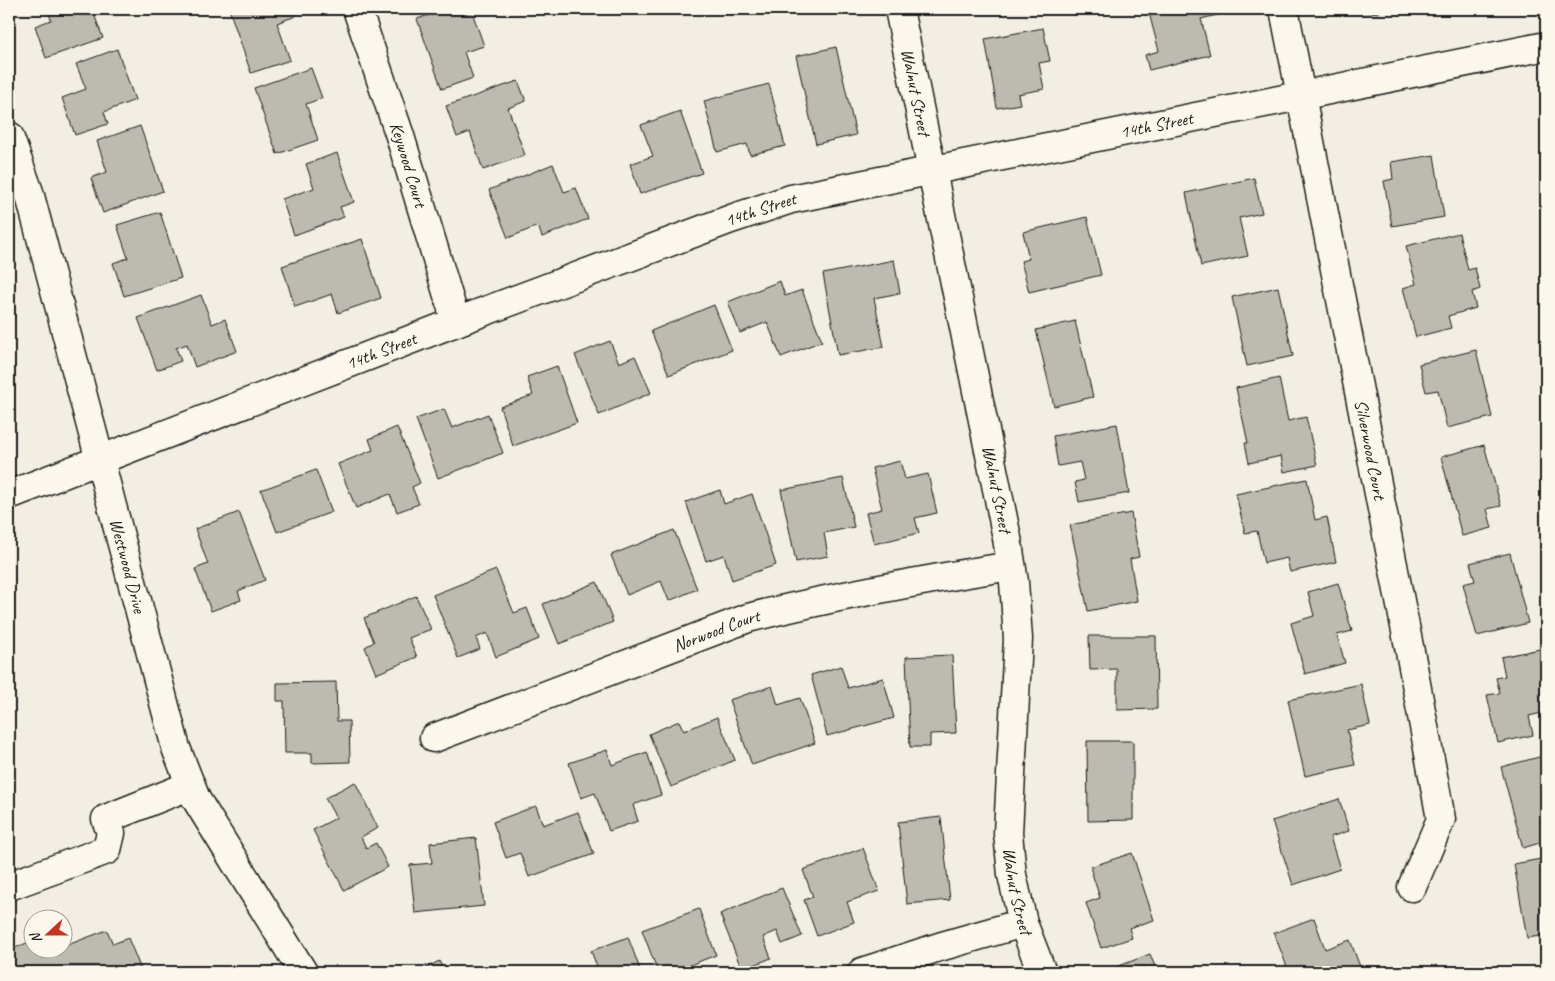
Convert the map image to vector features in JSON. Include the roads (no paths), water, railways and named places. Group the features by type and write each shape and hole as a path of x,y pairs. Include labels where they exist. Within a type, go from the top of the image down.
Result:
{"street":[{"name":"Keywood Court","path":"357,9 400,136 456,322"},
{"name":"Walnut Street","path":"899,9 1007,538 1014,582 1018,639 1008,833 1012,875 1023,923 1042,972"},
{"name":"Silverwood Court","path":"1284,9 1412,658 1441,819 1412,887"},
{"name":"14th Street","path":"9,495 456,322 731,219 791,199 1546,46"},
{"name":"Westwood Drive","path":"9,136 29,192 176,748 196,799 303,972"},
{"name":"Norwood Court","path":"434,738 748,618 949,576 1011,566"},
{"path":"9,886 107,850 111,833 106,819 191,785"},
{"path":"862,972 1023,923"}]}
